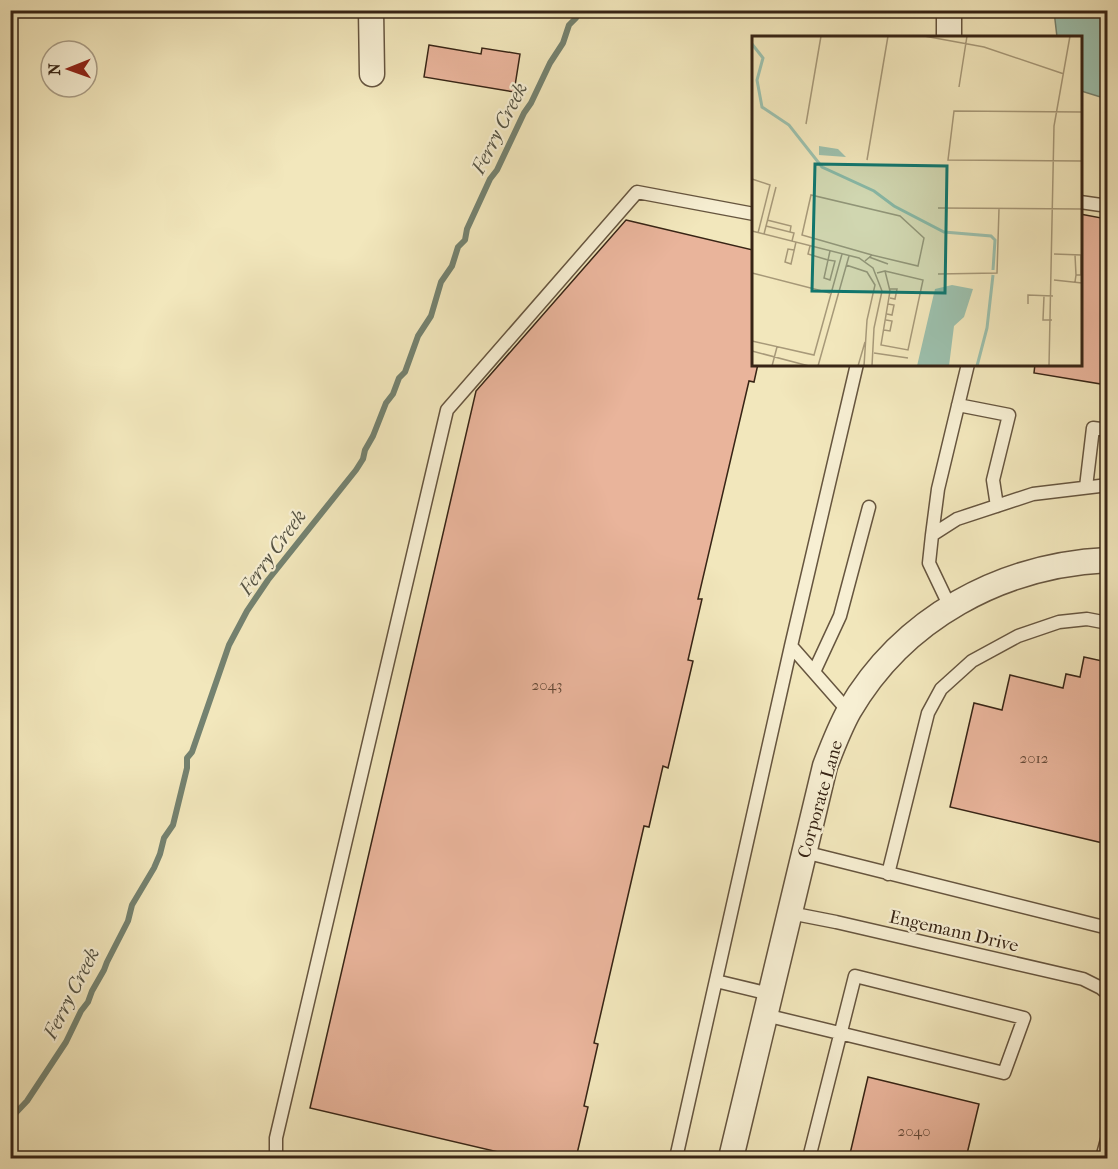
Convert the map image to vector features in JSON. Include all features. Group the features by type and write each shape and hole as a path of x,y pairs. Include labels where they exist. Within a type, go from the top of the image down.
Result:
{"street":[{"path":"371,10 372,74"},
{"path":"949,36 950,10"},
{"name":"Corporate Lane","path":"731,1158 825,766 849,712 868,682 889,657 928,622 950,607 997,583 1028,572 1057,565 1107,560"}],"lane":[{"path":"276,1158 276,1138 447,410 637,192 752,214"},
{"path":"1082,202 1107,206"},
{"path":"676,1158 857,366"},
{"path":"950,607 929,563 938,489 968,366"},
{"path":"958,405 1009,415 993,480 997,506"},
{"path":"1086,488 1093,428 1107,430"},
{"path":"932,535 957,519 1032,494 1107,485"},
{"path":"813,672 840,616 869,507"},
{"path":"888,874 928,713 941,689 972,661 1018,636 1059,622 1087,619 1107,622"},
{"path":"791,646 849,712"},
{"path":"804,852 1107,928"},
{"name":"Engemann Drive","path":"790,913 1083,979 1101,988 1107,994"},
{"path":"716,981 840,1034 1004,1072 1024,1018 855,976 840,1034 808,1158"},
{"path":"1102,1158 1107,1136"}],"shaded area":[{"path":"1054,11 1107,11 1107,99 1082,91 1082,36 1057,36"}],"building":[{"path":"429,45 481,54 482,48 520,54 514,92 424,77"},
{"path":"1082,214 1107,219 1107,385 1034,373 1035,366 1082,366"},
{"path":"626,220 752,250 752,366 758,366 754,382 749,381 698,599 702,599 688,660 693,661 668,768 663,766 649,827 644,826 594,1043 598,1044 584,1106 588,1107 576,1158 524,1158 310,1108 476,391"},
{"path":"1084,657 1107,662 1107,844 950,807 974,703 1002,710 1010,675 1063,688 1066,674 1080,677"},
{"path":"868,1077 979,1104 966,1158 849,1158"}],"waterway":[{"name":"Ferry Creek","path":"10,1119 27,1101 66,1042 128,921 132,905 154,868 164,838 173,825 187,768 187,758 192,752 229,645 247,611 268,580 363,459 386,403 393,394 399,378 405,372 418,336 431,316 441,282 452,266 458,247 465,240 467,229 490,179 497,170 524,113 563,43 569,25 576,18 579,10"}]}
